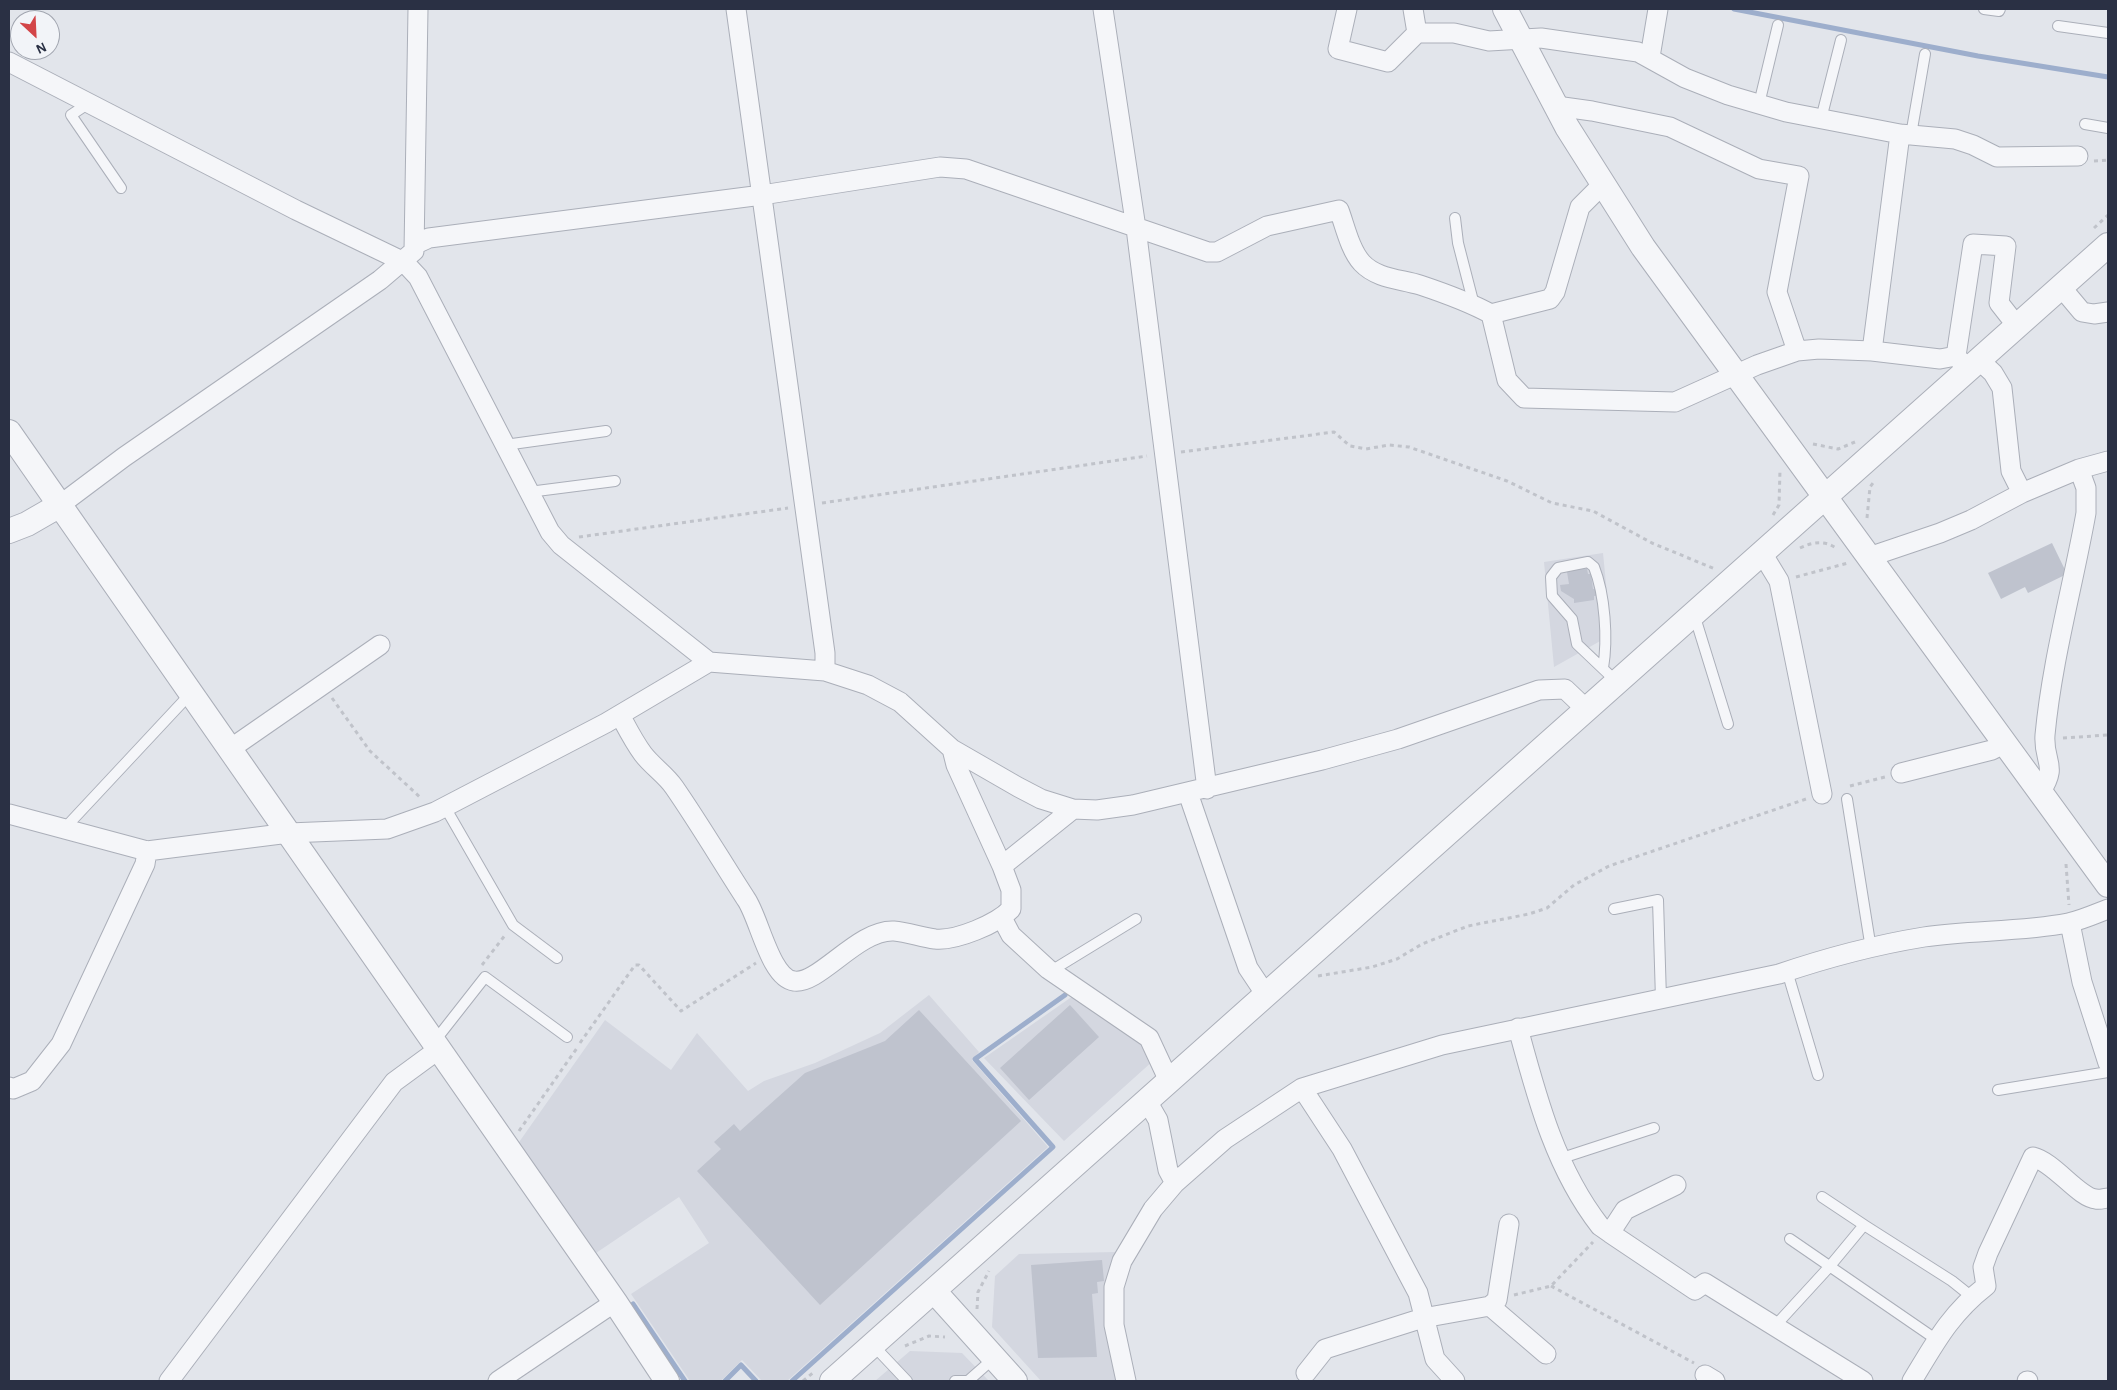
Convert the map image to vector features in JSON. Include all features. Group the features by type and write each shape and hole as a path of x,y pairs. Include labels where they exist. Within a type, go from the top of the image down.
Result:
{"street":[{"path":"9,531 27,524 60,505 124,457 404,262 414,252 416,244 414,234 418,9"},
{"path":"736,9 824,643 825,671"},
{"path":"1103,9 1136,228 1207,789"},
{"path":"1347,9 1338,49 1388,62 1417,33 1454,32 1489,41 1541,38 1638,52 1685,78 1759,104 1821,119 1906,134 1955,139 1998,157 2078,156"},
{"path":"1413,9 1417,33"},
{"path":"1505,9 1556,106 1643,246 1823,497 1858,557 2005,743 2108,885"},
{"path":"1650,57 1658,9"},
{"path":"9,62 296,210 404,262 418,277 550,532 561,545 708,662 825,671 868,685 900,702 952,749 1041,799 1073,808 1097,810 1133,806 1207,789 1398,739 1539,690 1566,688 1586,709"},
{"path":"1556,106 1592,111 1670,127 1759,169 1798,176 1777,292 1797,351"},
{"path":"1872,351 1906,134"},
{"path":"416,244 429,238 762,195 940,167 966,169 1208,252 1217,252 1267,226 1339,210 1352,245 1362,263 1381,276 1419,284 1492,314 1550,299 1555,292 1580,207 1603,184"},
{"path":"1968,362 1973,244 2006,246 1999,303 2017,326"},
{"path":"832,1381 880,1353 934,1291 1586,709 1610,675 1694,614 1968,362 2017,326 2108,245"},
{"path":"2061,287 2082,312 2094,314 2108,312"},
{"path":"1492,314 1507,380 1524,398 1675,402 1797,351 1819,349 1872,351 1968,362 1993,373 2002,388 2011,471 2022,493"},
{"path":"9,432 436,1045 504,1146 615,1302 667,1381"},
{"path":"1858,557 1964,523 2022,493 2079,470 2108,461"},
{"path":"2040,793 2051,773 2045,740 2048,703 2086,513 2086,488 2079,470"},
{"path":"1762,553 1779,581 1822,794"},
{"path":"230,749 380,645"},
{"path":"9,814 147,851 289,833 387,829 440,809 620,715 708,662"},
{"path":"620,715 643,754 673,785 753,909 769,955 778,971 787,980 796,982 808,978 861,941 879,934 892,931 937,939 954,937 1002,918 1011,909 1011,890 1002,866 956,766 952,749"},
{"path":"1900,773 1992,750 2005,743"},
{"path":"1188,793 1248,968 1266,995"},
{"path":"1002,866 1073,808"},
{"path":"9,1087 13,1089 32,1081 61,1044 145,864 147,851"},
{"path":"1126,1381 1114,1325 1114,1287 1122,1261 1153,1209 1175,1183 1225,1139 1302,1088 1327,1078 1442,1045 1518,1028 1557,1022 1787,971 1826,958 1925,937 2017,930 2070,922 2108,909"},
{"path":"1002,918 1012,935 1051,971 1149,1038 1169,1082"},
{"path":"2070,922 2082,982 2108,1063"},
{"path":"1518,1028 1542,1114 1559,1159 1593,1218 1607,1231 1695,1290 1705,1283 1863,1381"},
{"path":"169,1381 394,1082 436,1045"},
{"path":"1302,1088 1342,1149 1418,1293 1435,1359 1456,1381"},
{"path":"1147,1101 1158,1120 1168,1170 1175,1183"},
{"path":"1912,1381 1959,1309 1986,1286 1983,1267 1988,1253 2033,1157 2059,1173 2095,1200 2108,1198"},
{"path":"1607,1231 1625,1210 1676,1185"},
{"path":"1493,1303 1509,1224"},
{"path":"934,1291 1015,1381"},
{"path":"498,1381 615,1302"},
{"path":"1306,1373 1325,1349 1423,1318 1493,1303"},
{"path":"1493,1303 1546,1354"}],"lane":[{"path":"1984,9 1999,11 2000,9"},
{"path":"1759,104 1778,26"},
{"path":"2058,26 2108,33"},
{"path":"1821,119 1841,40"},
{"path":"1906,134 1925,54"},
{"path":"89,103 72,115 121,188"},
{"path":"2085,124 2108,128"},
{"path":"1455,218 1458,243 1474,305"},
{"path":"505,445 606,431"},
{"path":"529,492 615,481"},
{"path":"1588,562 1594,567 1597,574 1610,675 1577,644 1572,619 1552,596 1551,577 1558,568 1588,562"},
{"path":"1694,614 1728,724"},
{"path":"64,829 191,693"},
{"path":"1847,799 1871,949"},
{"path":"440,809 513,924 557,958"},
{"path":"1614,909 1658,900 1661,999"},
{"path":"1051,971 1136,919"},
{"path":"1787,971 1818,1075"},
{"path":"436,1045 485,977 567,1037"},
{"path":"1998,1090 2108,1072"},
{"path":"1559,1159 1654,1128"},
{"path":"1822,1197 1952,1281 1972,1297"},
{"path":"1774,1326 1830,1266 1864,1224"},
{"path":"1790,1238 1937,1340"},
{"path":"880,1353 907,1381"},
{"path":"955,1381 968,1381 994,1358"}],"path":[{"path":"1797,550 1811,543 1828,543 1842,551"},
{"path":"1779,581 1851,562 1858,557"},
{"path":"323,685 370,751 440,809"},
{"path":"2045,740 2108,735"},
{"path":"1293,972 1317,976 1372,967 1397,959 1422,944 1468,926 1530,914 1546,908 1574,884 1610,866 1822,794 1900,773"},
{"path":"2066,861 2070,922"},
{"path":"504,1146 514,1138 635,965 639,965 681,1011 769,955"},
{"path":"1317,976 1324,970"},
{"path":"1493,1303 1551,1286 1607,1231"},
{"path":"977,1310 978,1292 986,1273 994,1267"},
{"path":"1551,1286 1704,1369 1710,1378"},
{"path":"880,1353 929,1336 945,1337"}],"shaded area":[{"path":"1603,553 1611,635 1554,667 1544,562"},
{"path":"929,995 979,1052 972,1060 1048,1147 787,1381 762,1381 742,1360 721,1381 690,1381 631,1294 709,1243 679,1197 596,1253 517,1145 605,1020 671,1070 697,1033 748,1091 764,1081 815,1063 880,1033"},
{"path":"1073,996 1145,1043 1154,1060 1064,1141 984,1058"},
{"path":"1116,1252 1106,1294 1105,1319 1118,1381 1041,1381 992,1327 995,1276 1019,1254"},
{"path":"910,1351 962,1353 989,1381 875,1381"}],"building":[{"path":"2052,543 2067,574 2028,593 2025,587 2001,599 1988,573"},
{"path":"1582,559 1584,569 1587,569 1588,574 1591,574 1593,589 1603,588 1604,595 1594,596 1594,600 1574,603 1574,599 1561,591 1560,585 1569,584 1567,572 1572,571 1570,561"},
{"path":"1070,1005 1099,1037 1029,1100 1000,1068"},
{"path":"919,1010 1021,1121 820,1305 697,1171 721,1149 714,1142 734,1124 740,1131 805,1073 885,1041"},
{"path":"1102,1260 1104,1281 1097,1282 1098,1293 1092,1294 1097,1357 1038,1358 1031,1265"}],"waterway":[{"path":"1734,9 1978,56 2108,77"},
{"path":"792,1381 1053,1147 975,1059 1065,995"},
{"path":"633,1304 685,1381"},
{"path":"725,1381 741,1365 756,1381"}]}
